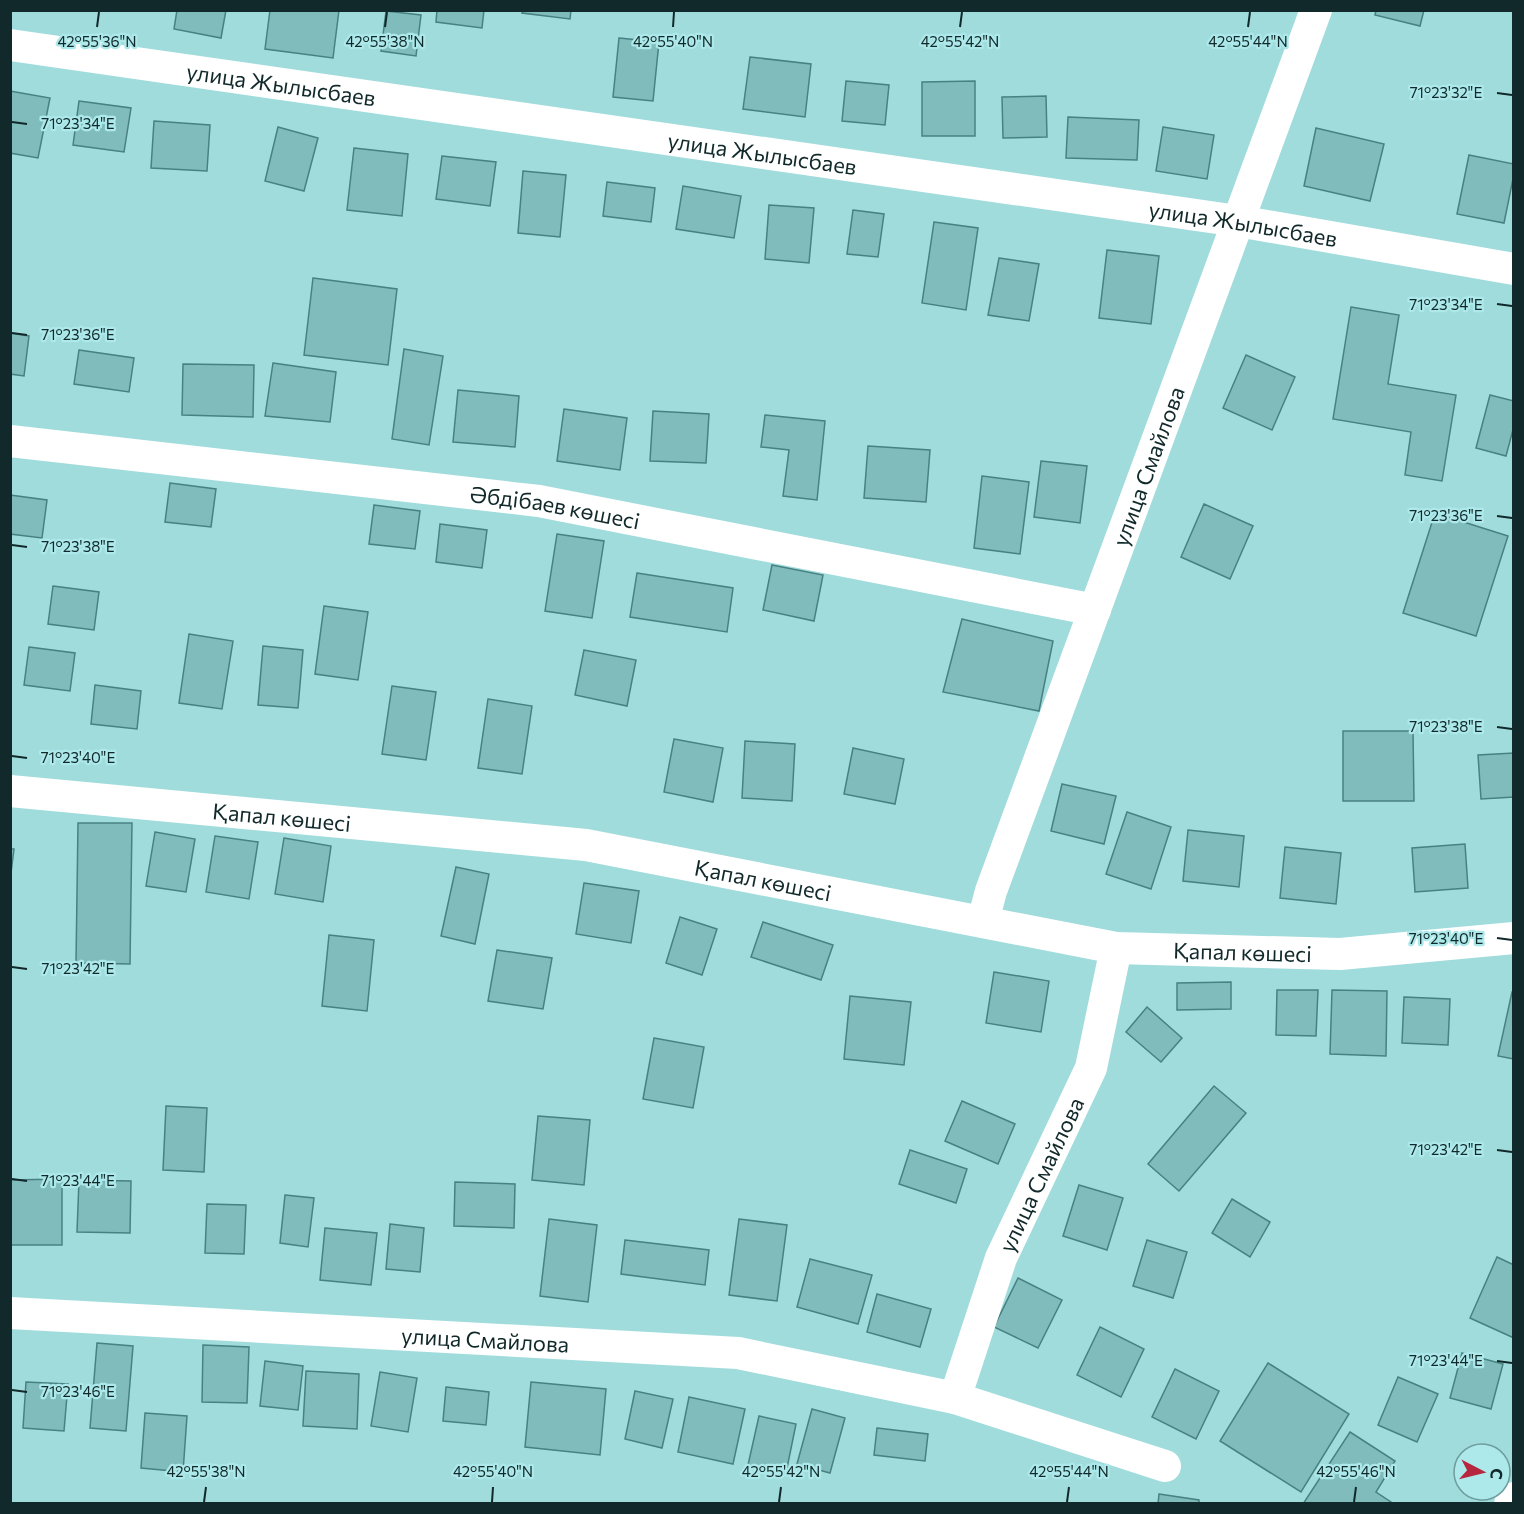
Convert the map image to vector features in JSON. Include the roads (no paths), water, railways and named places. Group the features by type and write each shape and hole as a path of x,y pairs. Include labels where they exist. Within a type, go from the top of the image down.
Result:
{"street":[{"name":"улица Смайлова","path":"983,921 991,891 1316,10"},
{"name":"улица Жылысбаев","path":"10,45 1238,221 1514,269"},
{"name":"Әбдібаев көшесі","path":"10,441 539,501 1095,610"},
{"name":"Қапал көшесі","path":"10,791 586,845 1116,948 1340,954 1514,938"},
{"name":"улица Смайлова","path":"955,1398 1001,1258 1091,1068 1116,948"},
{"name":"улица Смайлова","path":"10,1313 738,1353 955,1398 1165,1466"},
{"path":"1510,1503 1514,1498"}]}
